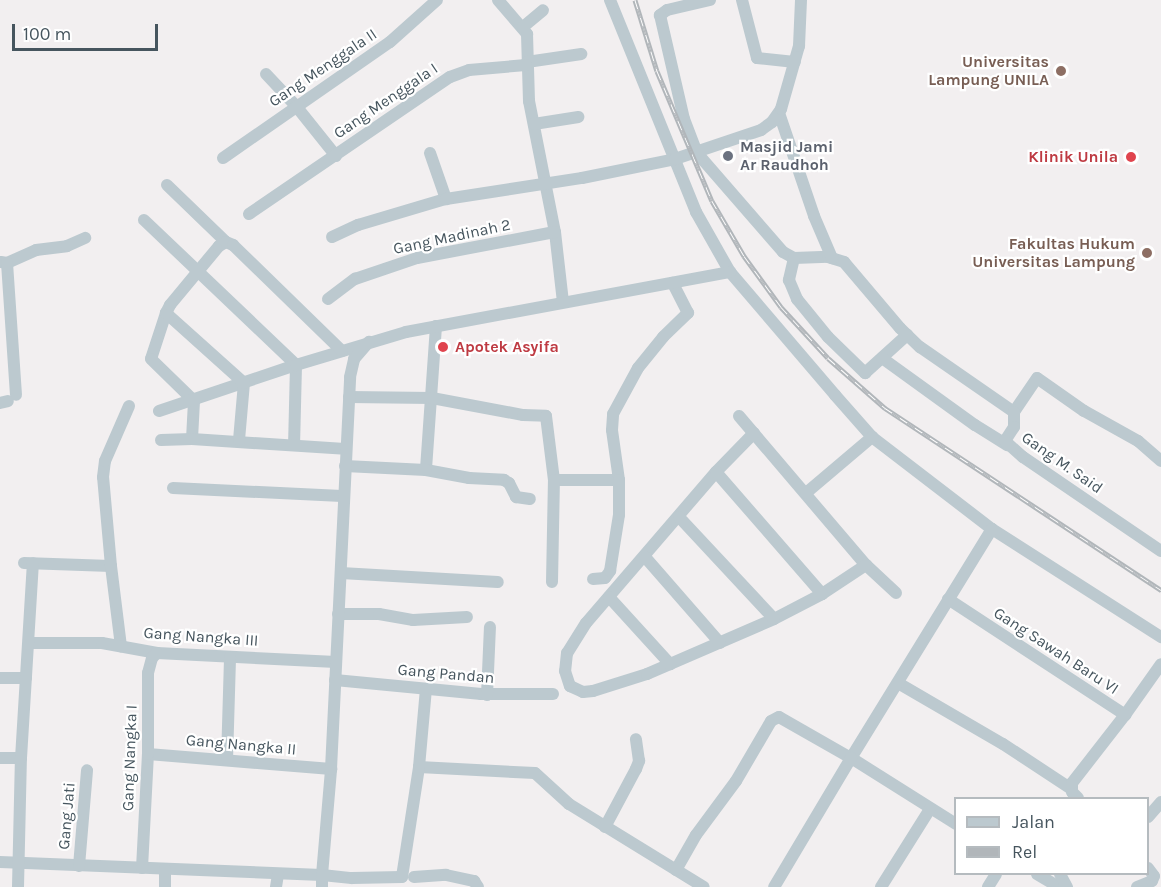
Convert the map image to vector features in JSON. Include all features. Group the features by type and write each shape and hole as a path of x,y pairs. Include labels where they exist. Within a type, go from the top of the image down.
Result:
{"street":[{"name":"Gang Menggala II","path":"224,158 390,42 437,0"},
{"path":"498,0 527,34 527,64 534,124 555,232 563,302"},
{"path":"610,0 696,212 730,272 872,437 992,529 1161,637"},
{"path":"710,0 667,10 660,15 684,119 697,153 774,244 794,258 832,258 844,262 920,347 1014,412"},
{"path":"742,0 757,58 795,62"},
{"path":"332,237 358,225 446,199 675,159 761,130 779,113 795,62 801,29 801,0"},
{"path":"523,27 543,10"},
{"name":"Gang Menggala I","path":"249,214 296,179 336,156 450,76 469,70 527,64 581,54"},
{"path":"266,74 296,106 336,156"},
{"path":"779,113 814,216 832,258"},
{"path":"534,124 578,117"},
{"path":"430,153 446,199"},
{"path":"167,185 226,242 233,245 342,351"},
{"path":"144,220 296,364 294,445"},
{"name":"Gang Madinah 2","path":"328,299 355,279 417,258 555,232"},
{"path":"8,399 4,262 36,250 67,246 85,238"},
{"path":"192,439 194,401 151,359 170,305 226,242"},
{"path":"794,258 789,280 790,286 828,337 866,373 907,335"},
{"path":"159,411 194,401 296,364 369,342 436,326 730,272"},
{"path":"593,579 605,578 610,571 619,514 619,480 612,430 614,414 638,368 663,337 688,313 673,283"},
{"path":"166,313 244,383"},
{"path":"426,470 436,326"},
{"path":"322,881 331,769 341,573 342,496 349,397 354,359 369,342"},
{"path":"882,358 975,425 1007,445"},
{"name":"Gang M. Said","path":"1161,461 1138,441 1084,411 1037,378 1014,412 1014,427 1005,441 1007,445 1161,551"},
{"path":"239,440 244,383"},
{"path":"349,397 432,398 524,415 546,416 554,480 552,582"},
{"path":"121,646 103,477 105,461 129,406"},
{"path":"739,416 866,565 896,593"},
{"path":"754,434 716,472 586,623 567,653 565,671 570,686 583,692 593,691 670,664 774,619 822,594 866,565"},
{"path":"806,493 872,437"},
{"path":"161,440 239,440 345,449"},
{"path":"345,466 426,470 469,478 504,480 509,483 516,497 530,500"},
{"path":"716,472 822,594"},
{"path":"554,480 619,480"},
{"path":"173,488 342,496"},
{"path":"678,517 774,619"},
{"path":"774,887 992,529"},
{"path":"645,557 720,643"},
{"path":"18,887 21,758 27,678 29,563 111,566"},
{"path":"341,573 498,582"},
{"path":"609,597 670,664"},
{"name":"Gang Sawah Baru VI","path":"948,599 1125,715 1161,664"},
{"path":"338,614 379,614 413,620 467,617"},
{"path":"487,695 490,627"},
{"name":"Gang Nangka III","path":"28,643 121,646 157,653 336,662"},
{"name":"Gang Nangka I","path":"142,868 148,754 148,673 152,658 157,653"},
{"path":"227,760 230,657"},
{"path":"0,678 27,678"},
{"name":"Gang Pandan","path":"335,680 487,695 553,694"},
{"path":"898,683 1003,744 1070,788 1077,797"},
{"path":"410,880 426,689"},
{"path":"1070,788 1125,715"},
{"path":"676,870 696,835 736,781 774,717 782,718 851,758 954,823"},
{"path":"605,826 639,762 636,739"},
{"name":"Gang Nangka II","path":"148,754 331,769"},
{"path":"0,758 21,758"},
{"path":"419,767 535,773 569,804 704,887"},
{"name":"Gang Jati","path":"79,866 87,770"},
{"path":"1149,816 1161,802"},
{"path":"881,887 930,809"},
{"path":"0,862 278,874 322,881 352,878 410,880 446,875 474,881 478,887"},
{"path":"1137,887 1152,881 1153,868"},
{"path":"165,869 165,887"},
{"path":"276,887 278,874"},
{"path":"1040,875 1059,887"}],"railway":[{"path":"635,0 657,71 712,201 744,256 781,307 828,358 885,408 1161,590"}],"place":[{"name":"Universitas Lampung UNILA","path":"1061,71"},
{"name":"Masjid Jami Ar Raudhoh","path":"728,156"},
{"name":"Klinik Unila","path":"1131,157"},
{"name":"Fakultas Hukum Universitas Lampung","path":"1147,253"},
{"name":"Apotek Asyifa","path":"443,347"}]}
